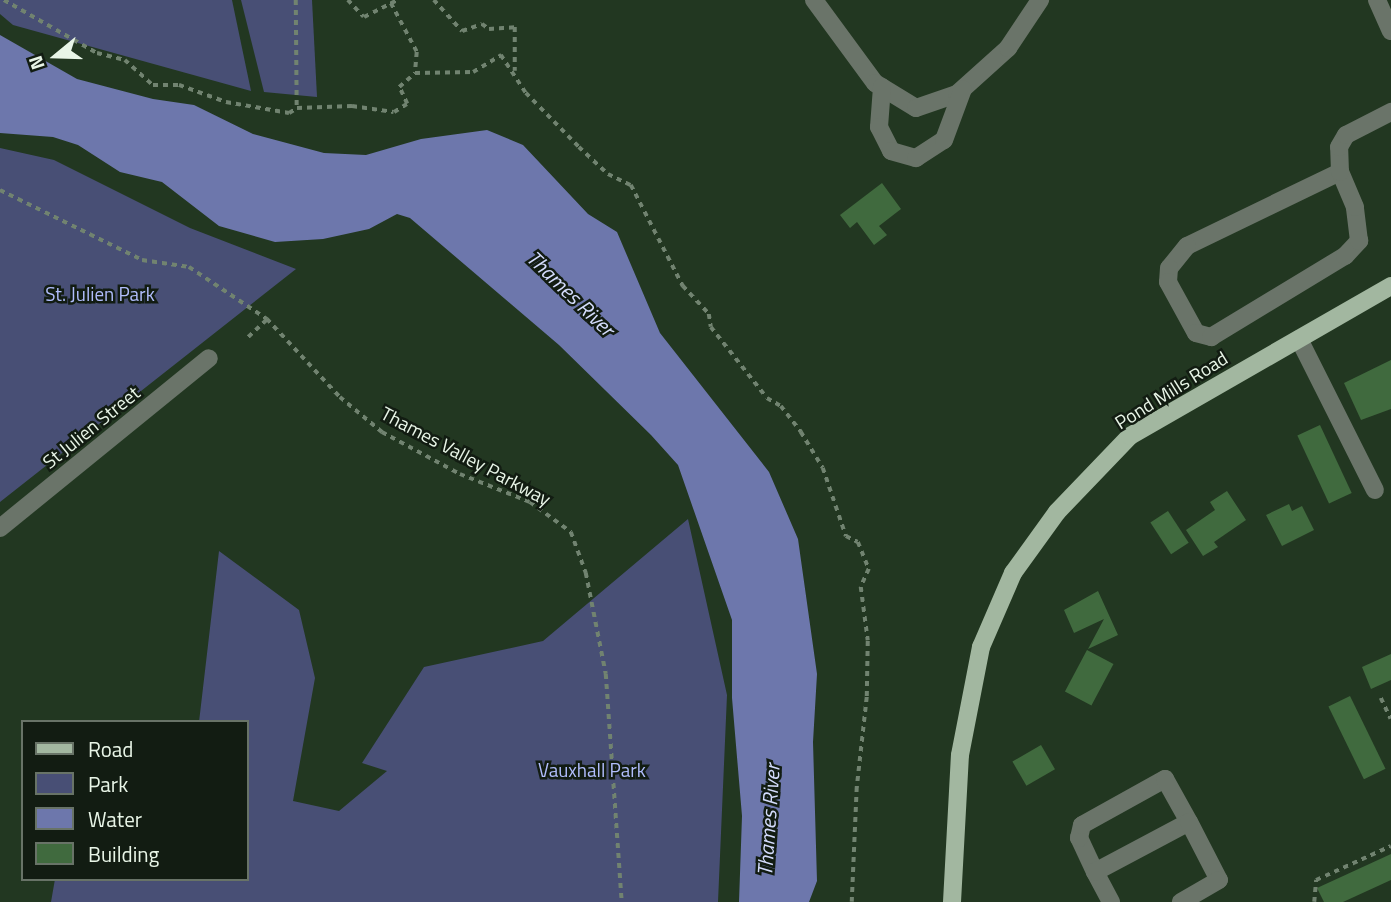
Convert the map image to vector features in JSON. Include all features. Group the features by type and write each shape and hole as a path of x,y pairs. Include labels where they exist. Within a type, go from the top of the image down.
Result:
{"main road":[{"name":"Pond Mills Road","path":"952,902 962,742 981,647 1013,573 1057,512 1129,436 1391,286"}],"street":[{"path":"814,0 882,87 916,108 963,89 1008,48 1040,0"},
{"path":"1377,0 1391,31"},
{"path":"882,87 879,127 891,151 916,158 944,140 963,89"},
{"path":"1340,172 1186,246 1169,268 1168,282 1196,333 1211,337 1345,257 1359,242 1355,207 1340,172 1339,147 1346,135 1391,112"},
{"path":"1298,339 1375,490"},
{"name":"St Julien Street","path":"0,528 209,358"},
{"path":"1111,902 1079,838 1082,825 1165,779 1219,880 1181,902"},
{"path":"1095,872 1189,822"}],"path":[{"path":"4,0 97,53 125,60 153,85 179,85 226,102 289,113 297,108 352,106 394,112 407,104 399,87 415,73 473,72 500,55 526,93 579,147 608,174 632,185 683,286 709,314 711,327 767,398 781,406 823,468 846,536 858,542 869,569 861,587 868,641 867,697 857,787 852,902"},
{"path":"296,0 297,108"},
{"path":"348,0 364,17 398,0"},
{"path":"434,0 462,31 482,24 489,29 515,27 514,73"},
{"path":"391,3 417,52 415,73"},
{"name":"Thames Valley Parkway","path":"0,190 142,261 190,267 267,319 340,397 382,432 460,474 530,502 571,532 586,573 606,674 622,902"},
{"path":"248,337 267,319"},
{"path":"1381,698 1391,719"},
{"path":"1314,902 1316,880 1391,846"}],"green space":[{"path":"0,0 232,0 251,91 13,25 0,14"},
{"path":"241,0 312,0 317,97 264,92"},
{"name":"St. Julien Park","path":"0,148 54,160 190,228 296,269 0,502"},
{"name":"Vauxhall Park","path":"688,519 727,695 718,902 51,902 55,881 248,881 248,720 199,720 219,551 299,610 315,678 293,801 339,811 387,771 362,763 424,667 543,641"}],"water":[{"name":"Thames River","path":"0,35 77,79 153,99 194,105 253,134 324,153 366,155 421,139 487,130 523,145 588,214 617,232 660,333 769,472 798,539 817,674 813,742 817,881 809,902 739,902 742,816 732,698 732,620 678,465 651,435 559,345 410,218 397,214 369,229 323,239 275,242 219,226 162,182 120,172 78,145 53,137 0,133"}],"building":[{"path":"882,183 901,209 879,226 887,235 874,245 857,222 850,228 840,215"},
{"path":"1391,360 1391,409 1361,420 1344,383"},
{"path":"1320,425 1352,493 1329,504 1297,436"},
{"path":"1227,491 1246,520 1214,542 1218,547 1203,556 1186,530 1215,510 1210,502"},
{"path":"1289,504 1292,511 1302,506 1314,530 1282,546 1266,515"},
{"path":"1168,511 1189,543 1171,554 1150,522"},
{"path":"1098,591 1118,635 1088,649 1104,619 1074,633 1064,610"},
{"path":"1087,650 1113,664 1091,706 1065,691"},
{"path":"1391,654 1391,680 1371,689 1362,667"},
{"path":"1350,696 1386,769 1364,779 1328,707"},
{"path":"1041,745 1055,769 1026,786 1012,762"},
{"path":"1391,854 1391,880 1343,902 1324,902 1317,888"}]}
